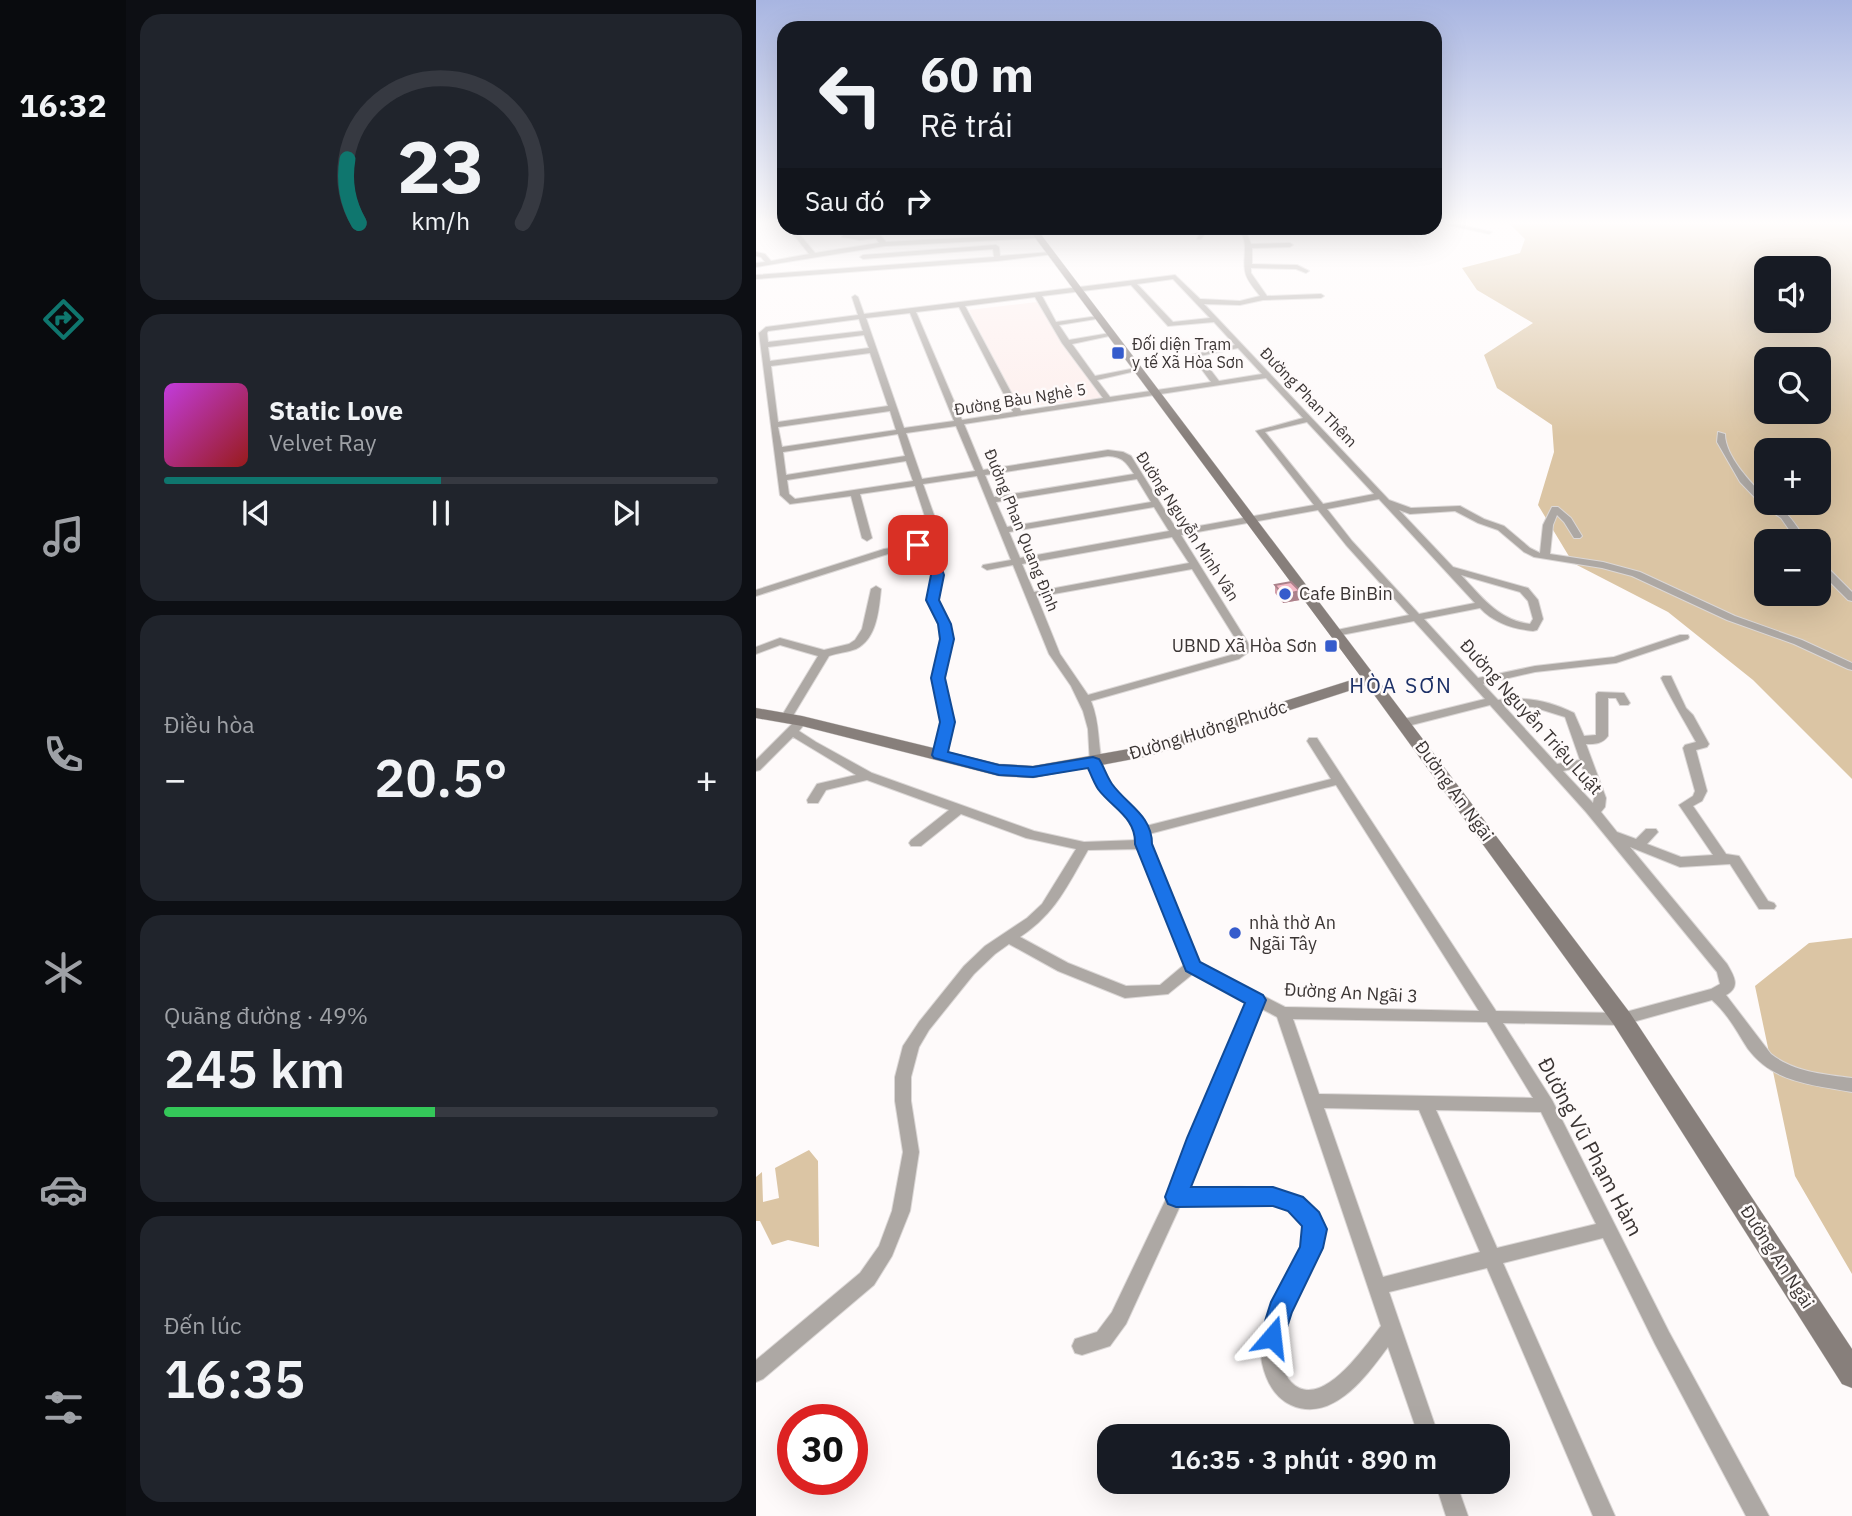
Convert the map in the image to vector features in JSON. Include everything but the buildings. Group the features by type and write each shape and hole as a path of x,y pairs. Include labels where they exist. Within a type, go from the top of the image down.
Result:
{"main road":[{"name":"Đường An Ngãi","path":"1081,295 1404,723 1622,1019 1852,1374"},
{"name":"Đường Hưởng Phước","path":"756,713 999,770 1022,771 1093,762 1143,751 1371,679"}],"street":[{"path":"908,458 782,478 763,333 766,329 1031,295"},
{"path":"1037,295 1066,343 1108,400"},
{"path":"1146,295 1171,324 1215,320"},
{"name":"Đường Phan Thêm","path":"1191,295 1486,607"},
{"path":"1199,303 1321,296"},
{"path":"855,297 934,529"},
{"path":"961,304 1018,413"},
{"name":"Đường Phan Quang Định","path":"912,310 1019,561 1055,654 1086,699 1093,723 1093,762"},
{"path":"1054,324 1098,318"},
{"path":"765,345 867,333"},
{"path":"1066,343 1110,335"},
{"path":"1217,384 1195,355 1239,346"},
{"path":"767,364 873,350"},
{"path":"1094,378 1136,370"},
{"name":"Đường Bàu Nghè 5","path":"778,450 1266,376"},
{"path":"774,425 892,408"},
{"name":"Đường Nguyễn Triệu Luật","path":"1308,419 1260,431 1349,542 1592,812 1722,968 1727,977 1727,988 1715,994"},
{"path":"1721,434 1721,442 1743,480 1765,503 1784,516 1793,529"},
{"name":"Đường Nguyễn Minh Vân","path":"782,478 785,495 793,502 1108,453 1125,456 1245,646 1244,653 1086,699"},
{"path":"993,500 1139,475"},
{"path":"855,494 867,538"},
{"path":"987,567 1321,506 1384,499 1410,511 1457,508 1481,521 1502,528 1527,550 1636,574 1731,618 1798,642 1852,667"},
{"path":"1006,530 1157,504"},
{"path":"1545,556 1548,525 1555,509 1568,520 1577,536"},
{"path":"756,593 871,555 897,548 928,546 937,575 932,600 944,624 947,639 938,678 948,722 940,755"},
{"path":"1032,596 1195,565"},
{"path":"1336,633 1418,616 1486,607 1499,618 1522,627 1533,628 1538,619 1533,600 1524,590 1450,569"},
{"path":"1831,577 1852,598"},
{"path":"756,651 780,641 825,654 855,646 873,612 876,589"},
{"path":"1476,682 1526,670 1616,660 1684,637"},
{"path":"756,767 794,723 825,654"},
{"path":"1667,678 1681,709 1703,744 1689,748 1701,791 1698,798 1685,806 1722,859 1734,859 1764,906 1769,906"},
{"path":"1578,740 1597,740 1602,736 1602,694 1620,695 1624,703"},
{"path":"1404,723 1494,702 1511,702 1567,713 1572,716 1600,802 1599,807 1592,812"},
{"path":"794,723 868,776 1031,835 1084,846 1144,837 1336,781"},
{"name":"Đường Vũ Phạm Hàm","path":"1313,741 1336,781 1492,1017 1546,1105 1607,1229 1758,1516"},
{"path":"1009,939 1063,967 1125,992 1163,990 1193,966 1134,816 1105,786 1093,762"},
{"path":"1554,769 1586,762"},
{"path":"813,800 821,787 868,776"},
{"path":"916,843 960,808"},
{"path":"1639,844 1651,831"},
{"path":"1612,835 1680,862 1718,859 1720,855"},
{"path":"756,1372 867,1279 887,1250 901,1212 911,1152 903,1101 903,1077 911,1046 969,970 990,950 1032,922 1047,907 1084,846"},
{"name":"Đường An Ngãi 3","path":"1193,966 1283,1013 1622,1019"},
{"path":"1622,1019 1715,994 1725,1002 1764,1057 1776,1067 1852,1085"},
{"path":"1082,1346 1103,1339 1115,1326 1176,1197 1256,1000"},
{"path":"1283,1013 1424,1424"},
{"path":"1314,1101 1546,1105"},
{"path":"1423,1102 1604,1516"},
{"path":"1176,1197 1273,1196 1295,1204 1311,1220 1315,1229 1311,1248 1280,1310 1272,1337 1275,1372 1285,1390 1293,1395 1310,1399 1336,1391 1349,1380 1391,1328"},
{"path":"1376,1287 1607,1229"},
{"path":"1450,1494 1457,1516"}],"shaded area":[{"path":"1485,295 1754,295 1754,333 1831,333 1831,295 1852,295 1852,779 1753,680 1668,612 1573,563 1538,505 1554,452 1552,425 1497,388 1484,355 1533,323"},
{"path":"1037,302 1101,396 1098,399 1018,407 969,310"},
{"path":"1852,938 1852,1274 1795,1176 1755,986 1809,943"},
{"path":"809,1150 818,1161 819,1247 788,1240 772,1245 760,1221 756,1221 756,1177 762,1172 763,1202 779,1198 775,1168"}],"place":[{"name":"Đối diện Trạm y tế Xã Hòa Sơn","path":"1118,353"},
{"name":"Cafe BinBin","path":"1285,594"},
{"name":"UBND Xã Hòa Sơn","path":"1331,646"},
{"name":"nhà thờ An Ngãi Tây","path":"1235,933"}],"district":[{"name":"HÒA SƠN","path":"1401,686"}],"route":[{"path":"918,545 926,545 929,548 937,575 932,600 944,624 947,639 938,678 948,722 940,755 999,770 1033,772 1093,762 1105,786 1134,816 1144,831 1144,844 1193,966 1256,1000 1176,1197 1273,1196 1295,1204 1311,1220 1315,1237 1280,1310 1272,1337"}]}
